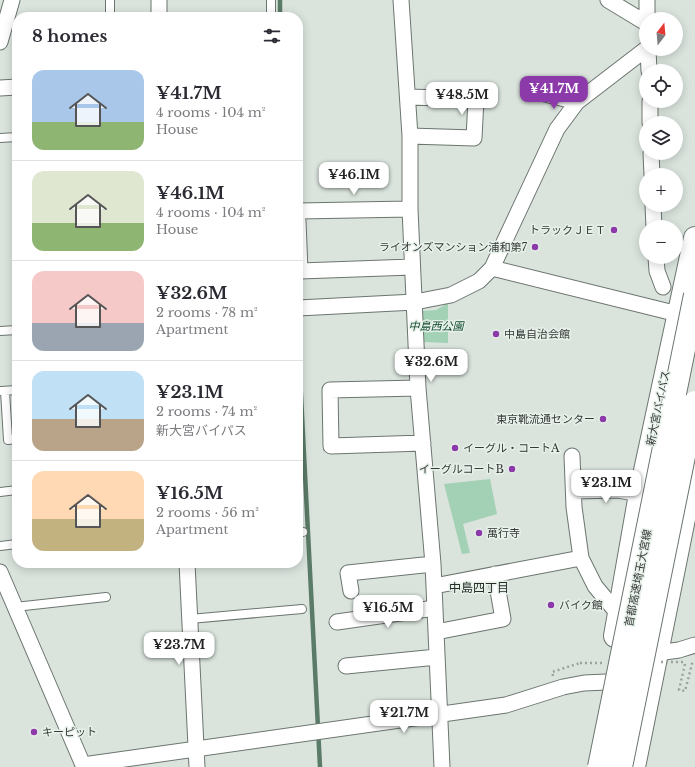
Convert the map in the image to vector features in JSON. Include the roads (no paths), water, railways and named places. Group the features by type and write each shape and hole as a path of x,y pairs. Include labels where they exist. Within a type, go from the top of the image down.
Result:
{"highway":[{"name":"新大宮バイパス","path":"589,767 619,615 640,494 695,238"},
{"name":"首都高速埼玉大宮線","path":"599,767 695,295"},
{"name":"首都高速埼玉大宮線","path":"621,767 695,402"},
{"path":"634,767 695,464"}],"street":[{"path":"0,42 12,0"},
{"path":"159,0 160,12"},
{"path":"401,0 410,136 410,209 418,388 433,564 442,767"},
{"path":"608,0 639,19"},
{"path":"647,0 647,12"},
{"path":"303,308 415,302 451,295 479,281 492,268 557,129 577,102 639,55"},
{"path":"0,88 12,87"},
{"path":"537,92 577,102"},
{"path":"408,97 476,99 474,138 410,136"},
{"path":"303,211 410,209"},
{"path":"656,264 657,271 663,287"},
{"path":"303,271 412,267"},
{"path":"492,268 678,314"},
{"path":"418,388 330,390 331,446 423,443"},
{"path":"572,456 574,507 581,558 595,586 619,615"},
{"path":"574,491 618,490 640,494"},
{"path":"434,586 581,558"},
{"path":"350,591 348,573 433,564"},
{"path":"187,568 197,767"},
{"path":"0,572 78,766 506,705 570,685 606,682"},
{"path":"436,632 503,619 495,574"},
{"path":"337,622 435,608"},
{"path":"657,653 679,650 695,645"},
{"path":"346,666 437,657"}],"lane":[{"path":"110,0 110,12"},
{"path":"271,0 271,12"},
{"path":"0,138 12,137"},
{"path":"0,331 12,330"},
{"path":"12,390 2,391 8,440 12,440"},
{"path":"0,492 12,491"},
{"path":"0,546 12,545"},
{"path":"15,607 106,597"},
{"path":"190,619 302,609"}],"waterway":[{"path":"280,0 280,12"},
{"path":"303,435 320,767"}],"place":[{"name":"トラックＪＥＴ","path":"614,230"},
{"name":"ライオンズマンション浦和第7","path":"535,247"},
{"name":"中島自治会館","path":"496,334"},
{"name":"東京靴流通センター","path":"603,419"},
{"name":"イーグル・コートA","path":"455,448"},
{"name":"イーグルコートB","path":"512,469"},
{"name":"萬行寺","path":"479,533"},
{"name":"バイク館","path":"551,605"},
{"name":"キーピット","path":"34,732"}],"district":[{"name":"中島四丁目","path":"479,588"}],"park label":[{"name":"中島西公園","path":"436,326"}]}
